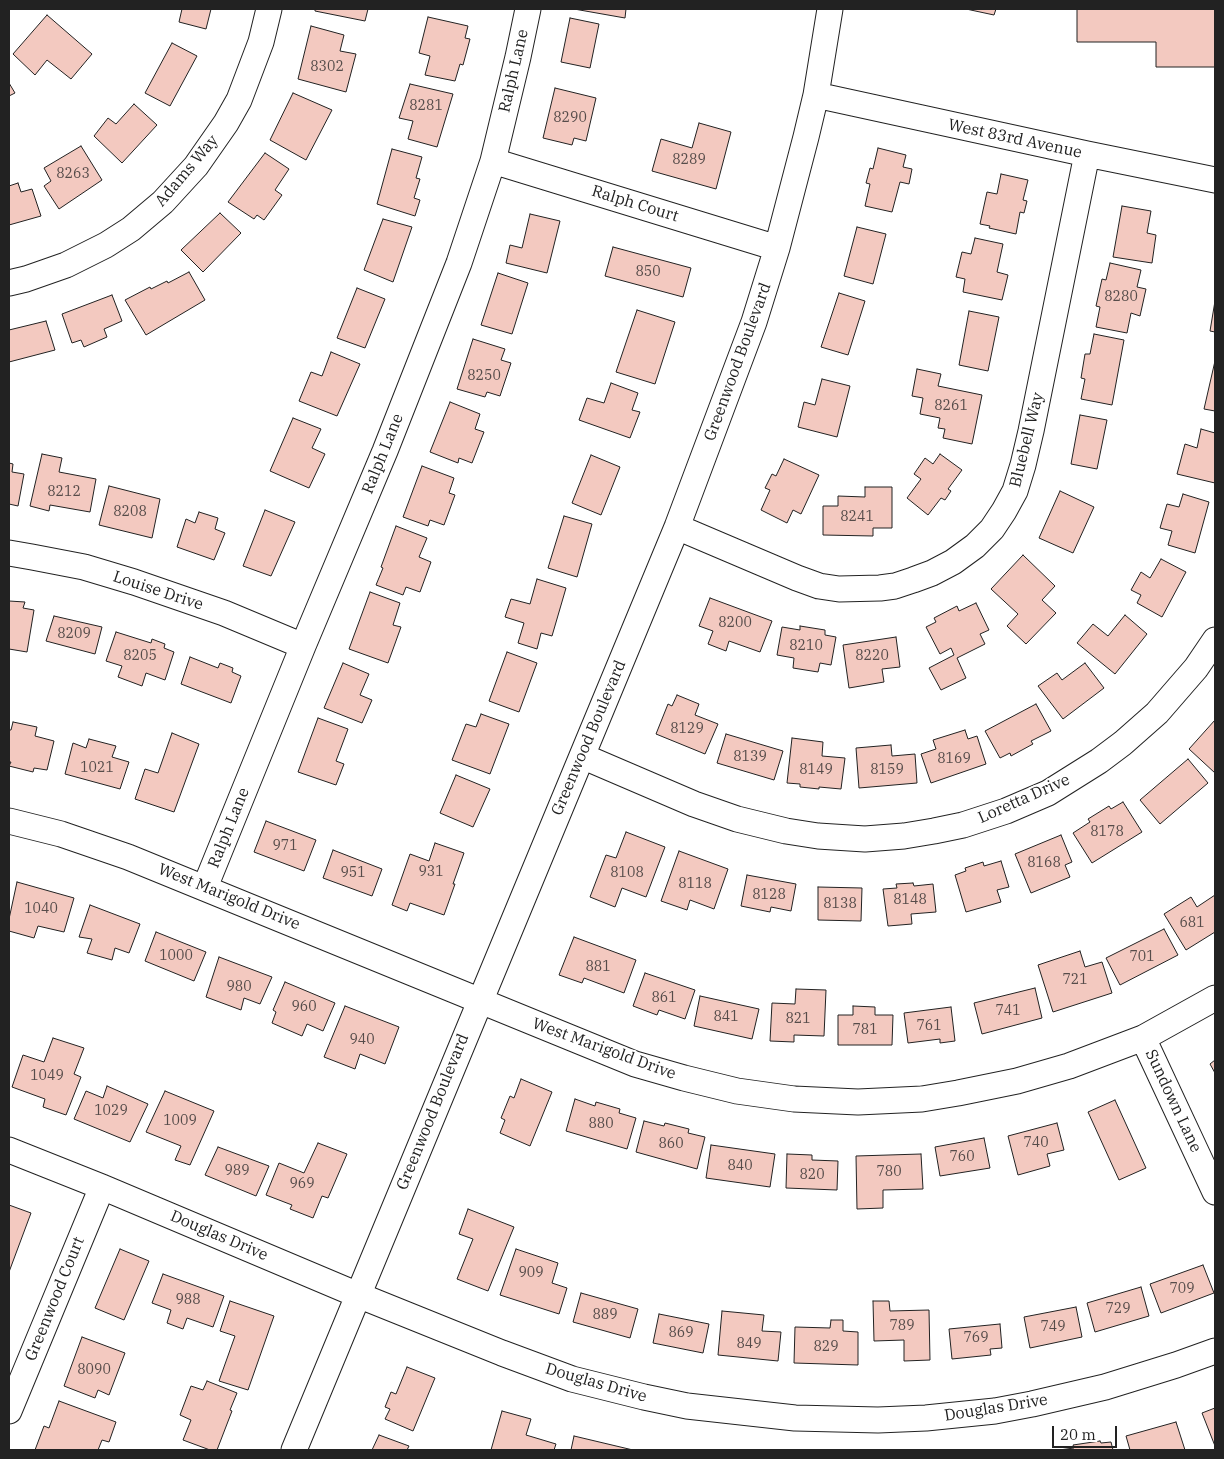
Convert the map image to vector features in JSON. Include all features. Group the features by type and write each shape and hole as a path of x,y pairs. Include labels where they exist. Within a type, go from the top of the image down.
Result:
{"street":[{"name":"Adams Way","path":"9,283 66,265 106,245 131,229 164,202 196,166 226,123 239,100 261,42 269,9"},
{"name":"Ralph Lane","path":"205,887 460,263 493,161 528,9"},
{"name":"Greenwood Boulevard","path":"294,1450 677,526 754,322 778,248 816,95 830,9"},
{"name":"West 83rd Avenue","path":"816,95 1215,180"},
{"name":"Bluebell Way","path":"677,526 797,578 819,586 839,589 895,586 932,573 953,562 975,546 992,529 1004,511 1015,491 1023,465 1087,154"},
{"name":"Ralph Court","path":"493,161 778,248"},
{"name":"Louise Drive","path":"9,553 84,567 134,582 224,613 303,646"},
{"name":"Loretta Drive","path":"582,756 694,804 786,831 818,836 865,839 904,836 934,831 963,825 1006,811 1048,792 1099,761 1157,713 1196,668 1215,640"},
{"name":"West Marigold Drive","path":"9,821 61,834 128,856 636,1064 737,1091 794,1099 867,1101 922,1099 958,1093 1017,1081 1069,1066 1143,1038 1215,998"},
{"name":"Sundown Lane","path":"1143,1038 1215,1192"},
{"name":"Douglas Drive","path":"9,1150 502,1354 572,1379 687,1406 795,1418 878,1420 926,1418 995,1411 1105,1387 1215,1351"},
{"name":"Greenwood Court","path":"9,1411 102,1187"}],"building":[{"path":"182,9 211,9 206,29 179,22"},
{"path":"315,9 368,9 365,21 315,11"},
{"path":"574,9 626,9 625,18"},
{"path":"966,9 996,9 994,15"},
{"path":"1077,9 1215,9 1215,67 1156,67 1156,42 1077,42"},
{"path":"47,15 92,54 71,79 47,60 35,75 13,54"},
{"path":"428,17 468,26 465,38 470,39 463,65 460,64 455,81 425,75 430,56 419,53"},
{"path":"570,18 599,24 590,68 561,62"},
{"path":"311,26 344,35 340,51 356,54 346,92 298,79"},
{"path":"172,43 197,56 170,106 145,93"},
{"path":"9,83 15,93 9,96"},
{"path":"410,84 453,94 437,147 408,139 413,121 399,118"},
{"path":"555,88 596,98 586,141 574,138 572,145 543,138"},
{"path":"293,93 332,110 306,160 270,140"},
{"path":"134,104 157,125 122,163 94,136 108,118 116,124"},
{"path":"699,123 731,132 716,189 652,171 661,139 692,148"},
{"path":"81,146 102,180 59,209 44,186 51,181 44,168"},
{"path":"878,148 906,155 903,167 912,169 909,184 900,182 892,212 865,206 870,184 866,183 870,168 873,169"},
{"path":"392,149 422,157 416,178 420,179 414,198 420,200 415,216 377,204"},
{"path":"265,153 289,169 275,190 282,195 264,220 257,215 254,219 228,202"},
{"path":"1001,174 1028,180 1023,200 1027,201 1024,213 1020,212 1016,234 980,224 987,192 997,194"},
{"path":"18,183 21,192 32,189 41,216 9,225 9,186"},
{"path":"1122,206 1151,211 1147,233 1156,235 1152,263 1113,257"},
{"path":"220,213 241,233 203,272 181,250"},
{"path":"530,214 560,221 547,273 506,263 510,245 522,248"},
{"path":"383,219 412,227 393,282 364,270"},
{"path":"857,227 886,234 873,284 844,276"},
{"path":"975,238 1003,244 997,272 1008,275 1002,300 963,292 965,279 956,277 962,252 971,254"},
{"path":"613,247 691,268 683,297 605,276"},
{"path":"1110,263 1141,270 1137,287 1146,289 1140,316 1131,313 1127,333 1096,327 1100,307 1096,306 1102,279 1106,280"},
{"path":"189,272 205,300 146,335 125,300 150,287 151,289 167,281 168,283"},
{"path":"498,273 528,283 512,334 481,325"},
{"path":"357,288 385,299 365,348 337,338"},
{"path":"839,293 865,301 848,355 821,347"},
{"path":"112,295 122,321 104,329 107,337 84,347 81,340 72,343 62,314"},
{"path":"1215,301 1215,332 1210,331"},
{"path":"637,310 675,322 655,384 616,372"},
{"path":"969,311 999,317 988,371 959,365"},
{"path":"46,321 55,350 9,362 9,330"},
{"path":"1094,334 1124,340 1112,405 1081,399 1085,379 1081,378 1085,354 1090,354"},
{"path":"473,339 505,349 501,360 511,363 500,396 487,392 485,397 457,389"},
{"path":"331,352 360,364 337,416 299,401 311,372 322,376"},
{"path":"1215,361 1215,411 1204,409"},
{"path":"917,369 941,374 938,386 982,395 972,444 943,438 945,429 938,428 940,418 920,414 923,398 912,396"},
{"path":"822,379 850,386 837,437 798,427 804,402 815,405"},
{"path":"611,383 638,393 632,410 640,412 630,438 579,420 587,398 604,403"},
{"path":"450,402 480,414 475,429 484,432 472,463 459,458 458,463 430,452"},
{"path":"1080,415 1107,420 1097,469 1071,464"},
{"path":"293,418 321,429 312,448 325,454 309,488 270,471"},
{"path":"1201,429 1215,433 1215,483 1177,474 1185,444 1197,448"},
{"path":"42,454 62,458 59,472 96,479 90,512 50,505 49,511 30,506"},
{"path":"940,454 962,470 948,489 951,491 945,500 941,498 928,515 907,498 921,479 914,474 925,458 933,464"},
{"path":"591,455 620,467 601,515 572,503"},
{"path":"784,459 819,475 801,514 793,510 787,523 761,510 770,490 765,488 772,474 776,476"},
{"path":"9,463 13,464 12,472 24,474 18,506 9,504"},
{"path":"422,466 454,478 449,493 455,495 444,525 430,520 428,526 403,517"},
{"path":"109,486 160,499 152,538 99,525"},
{"path":"865,487 892,487 892,528 873,528 873,536 823,535 823,506 838,506 838,496 865,497"},
{"path":"1060,491 1094,507 1073,553 1039,538"},
{"path":"1183,494 1209,502 1195,553 1168,545 1172,531 1160,528 1167,504 1179,507"},
{"path":"265,510 295,522 271,576 243,566"},
{"path":"199,512 218,518 215,529 225,533 214,560 177,547 186,519 195,523"},
{"path":"564,516 592,524 577,577 548,568"},
{"path":"396,526 427,538 419,557 431,562 420,592 406,587 403,595 376,585"},
{"path":"1023,555 1055,586 1042,600 1056,613 1026,644 1007,626 1018,614 991,589"},
{"path":"1161,559 1186,572 1162,617 1137,603 1141,595 1131,590 1141,572 1150,578"},
{"path":"537,579 566,588 552,636 541,633 537,649 518,643 524,623 505,617 511,599 530,604"},
{"path":"370,592 400,603 393,625 401,627 388,663 349,649"},
{"path":"710,598 772,621 760,652 729,641 726,651 708,644 713,631 699,626"},
{"path":"9,601 25,602 23,608 34,610 27,652 9,649"},
{"path":"976,603 989,630 980,634 985,644 957,658 966,678 941,690 929,668 954,655 951,648 940,654 926,627 936,622 934,618 957,606 959,611"},
{"path":"1125,615 1147,634 1115,674 1077,643 1093,624 1108,636"},
{"path":"54,616 102,627 95,654 46,641"},
{"path":"800,626 825,630 825,635 836,637 831,665 820,663 818,672 793,668 794,658 777,655 782,627 800,630"},
{"path":"116,632 151,643 152,639 165,644 164,648 174,652 165,680 146,673 142,686 118,677 122,666 106,661"},
{"path":"896,637 900,667 882,669 884,682 849,688 843,645"},
{"path":"507,652 537,663 519,712 489,701"},
{"path":"190,657 218,668 220,663 233,668 232,672 241,676 231,703 181,684"},
{"path":"343,663 369,674 360,695 372,700 362,723 324,708"},
{"path":"1085,663 1104,688 1063,719 1038,686 1057,673 1062,680"},
{"path":"677,695 699,704 695,715 718,724 705,754 656,734 668,704 672,706"},
{"path":"1036,704 1051,731 1031,741 1033,744 1011,756 1010,753 1000,758 985,731"},
{"path":"481,714 509,724 490,774 452,760 466,724 476,727"},
{"path":"318,718 348,729 336,761 344,764 336,785 298,772"},
{"path":"1215,720 1215,773 1189,749"},
{"path":"13,722 37,727 35,736 54,741 47,770 34,768 33,772 9,766 11,762 9,762 9,730 11,730"},
{"path":"965,730 968,739 977,736 986,764 931,783 921,754 936,749 933,740"},
{"path":"172,733 199,744 174,812 135,799 145,769 158,773"},
{"path":"726,734 783,751 774,780 717,763"},
{"path":"792,738 823,742 822,756 845,758 841,789 800,787 800,784 787,783"},
{"path":"89,739 116,746 112,757 129,762 120,789 65,774 73,743 86,748"},
{"path":"891,745 892,756 915,754 917,783 859,788 856,748"},
{"path":"1188,759 1208,783 1160,824 1140,800"},
{"path":"456,775 490,789 473,827 440,813"},
{"path":"1123,802 1142,832 1092,863 1073,833 1090,822 1088,819 1109,806 1111,809"},
{"path":"266,821 316,840 304,871 254,852"},
{"path":"626,832 665,847 646,897 622,888 615,907 590,897 606,855 616,858"},
{"path":"1061,835 1072,862 1065,865 1070,877 1031,893 1015,854"},
{"path":"435,843 464,853 444,915 410,903 407,911 392,905 410,854 429,861"},
{"path":"333,850 382,869 372,896 323,878"},
{"path":"679,851 728,869 714,909 690,900 687,910 661,901"},
{"path":"1001,861 1009,887 997,890 1001,902 966,912 955,875 966,871 965,868 983,862 984,866"},
{"path":"747,875 796,884 791,911 771,907 770,912 741,906"},
{"path":"17,882 74,898 64,932 38,926 34,938 9,931 9,919"},
{"path":"913,883 914,886 933,884 936,912 911,914 912,924 888,926 883,889 897,888 896,884"},
{"path":"818,887 862,888 861,921 818,920"},
{"path":"1215,895 1215,932 1186,950 1164,914 1191,897 1197,907"},
{"path":"90,905 140,924 129,953 115,948 112,960 87,953 92,939 79,937"},
{"path":"1164,929 1178,955 1120,985 1106,958"},
{"path":"156,932 206,952 194,981 145,961"},
{"path":"574,937 636,960 624,993 584,978 582,983 559,975"},
{"path":"1080,951 1085,967 1102,962 1112,993 1053,1012 1038,965"},
{"path":"219,957 272,977 260,1004 244,998 241,1010 206,997"},
{"path":"645,973 695,990 685,1019 659,1010 657,1015 633,1006"},
{"path":"285,982 335,1003 323,1031 307,1024 302,1036 272,1023 276,1012 273,1010"},
{"path":"1035,988 1042,1018 982,1034 974,1003"},
{"path":"796,989 826,990 824,1036 794,1035 794,1042 770,1041 772,1003 795,1004"},
{"path":"700,996 759,1009 752,1039 694,1026"},
{"path":"345,1006 399,1027 385,1064 360,1054 355,1069 324,1057"},
{"path":"853,1006 875,1007 875,1015 893,1015 892,1045 838,1045 838,1015 853,1015"},
{"path":"951,1007 955,1041 940,1043 940,1039 908,1043 904,1013"},
{"path":"53,1038 84,1048 74,1074 81,1077 66,1115 43,1107 45,1099 12,1087 23,1055 44,1062"},
{"path":"1215,1060 1215,1073 1210,1064"},
{"path":"521,1079 552,1092 530,1146 500,1133 505,1120 501,1118 510,1096 514,1098"},
{"path":"107,1086 148,1104 130,1142 74,1119 86,1091 103,1098"},
{"path":"165,1091 214,1111 190,1165 175,1160 181,1146 146,1132"},
{"path":"575,1099 595,1106 596,1102 620,1109 619,1113 636,1118 627,1149 566,1131"},
{"path":"1115,1100 1146,1168 1119,1180 1088,1112"},
{"path":"644,1121 664,1126 665,1123 689,1129 688,1133 705,1137 697,1169 636,1152"},
{"path":"1057,1123 1064,1150 1047,1154 1050,1166 1018,1175 1008,1136"},
{"path":"984,1138 990,1168 940,1176 935,1147"},
{"path":"318,1143 347,1154 328,1198 322,1196 313,1218 290,1209 292,1205 266,1195 279,1163 304,1173"},
{"path":"711,1145 775,1154 770,1187 706,1178"},
{"path":"218,1147 269,1166 256,1196 205,1175"},
{"path":"787,1154 812,1155 812,1160 838,1161 837,1190 786,1188"},
{"path":"921,1154 923,1189 883,1190 883,1208 857,1209 856,1156"},
{"path":"9,1205 31,1213 9,1272"},
{"path":"468,1209 514,1227 488,1291 457,1279 473,1239 459,1234"},
{"path":"120,1249 149,1261 124,1320 95,1308"},
{"path":"516,1249 558,1263 552,1283 567,1288 559,1314 500,1295"},
{"path":"1203,1265 1214,1293 1161,1313 1150,1284"},
{"path":"163,1274 224,1296 213,1327 187,1318 183,1329 167,1323 171,1310 152,1303"},
{"path":"1141,1287 1149,1316 1095,1332 1087,1303"},
{"path":"581,1293 638,1309 630,1338 573,1322"},
{"path":"230,1301 274,1316 248,1390 219,1381 235,1336 220,1331"},
{"path":"873,1301 889,1301 890,1311 929,1310 930,1360 904,1361 904,1340 874,1341"},
{"path":"1076,1307 1082,1337 1030,1348 1024,1317"},
{"path":"722,1311 764,1315 762,1331 781,1332 778,1361 718,1355"},
{"path":"659,1314 709,1324 703,1353 653,1343"},
{"path":"831,1320 843,1320 843,1331 858,1332 858,1365 794,1363 795,1327 830,1328"},
{"path":"1000,1324 1002,1348 990,1349 991,1355 952,1359 949,1329"},
{"path":"82,1337 125,1353 109,1395 98,1390 95,1398 64,1386"},
{"path":"407,1367 435,1378 413,1431 385,1419 390,1409 385,1407 391,1392 396,1394"},
{"path":"207,1381 237,1393 217,1450 210,1450 183,1440 191,1420 180,1415 191,1386 203,1390"},
{"path":"59,1401 116,1422 109,1442 102,1440 98,1450 35,1450 44,1426 49,1428"},
{"path":"1215,1408 1215,1446 1202,1413"},
{"path":"502,1411 531,1419 526,1435 556,1444 554,1450 491,1450"},
{"path":"1176,1422 1185,1450 1130,1450 1126,1436"},
{"path":"379,1435 409,1446 407,1450 372,1450"},
{"path":"574,1436 633,1450 571,1450"},
{"path":"1100,1441 1101,1443 1111,1442 1113,1450 1059,1450 1074,1448 1073,1445"}]}
